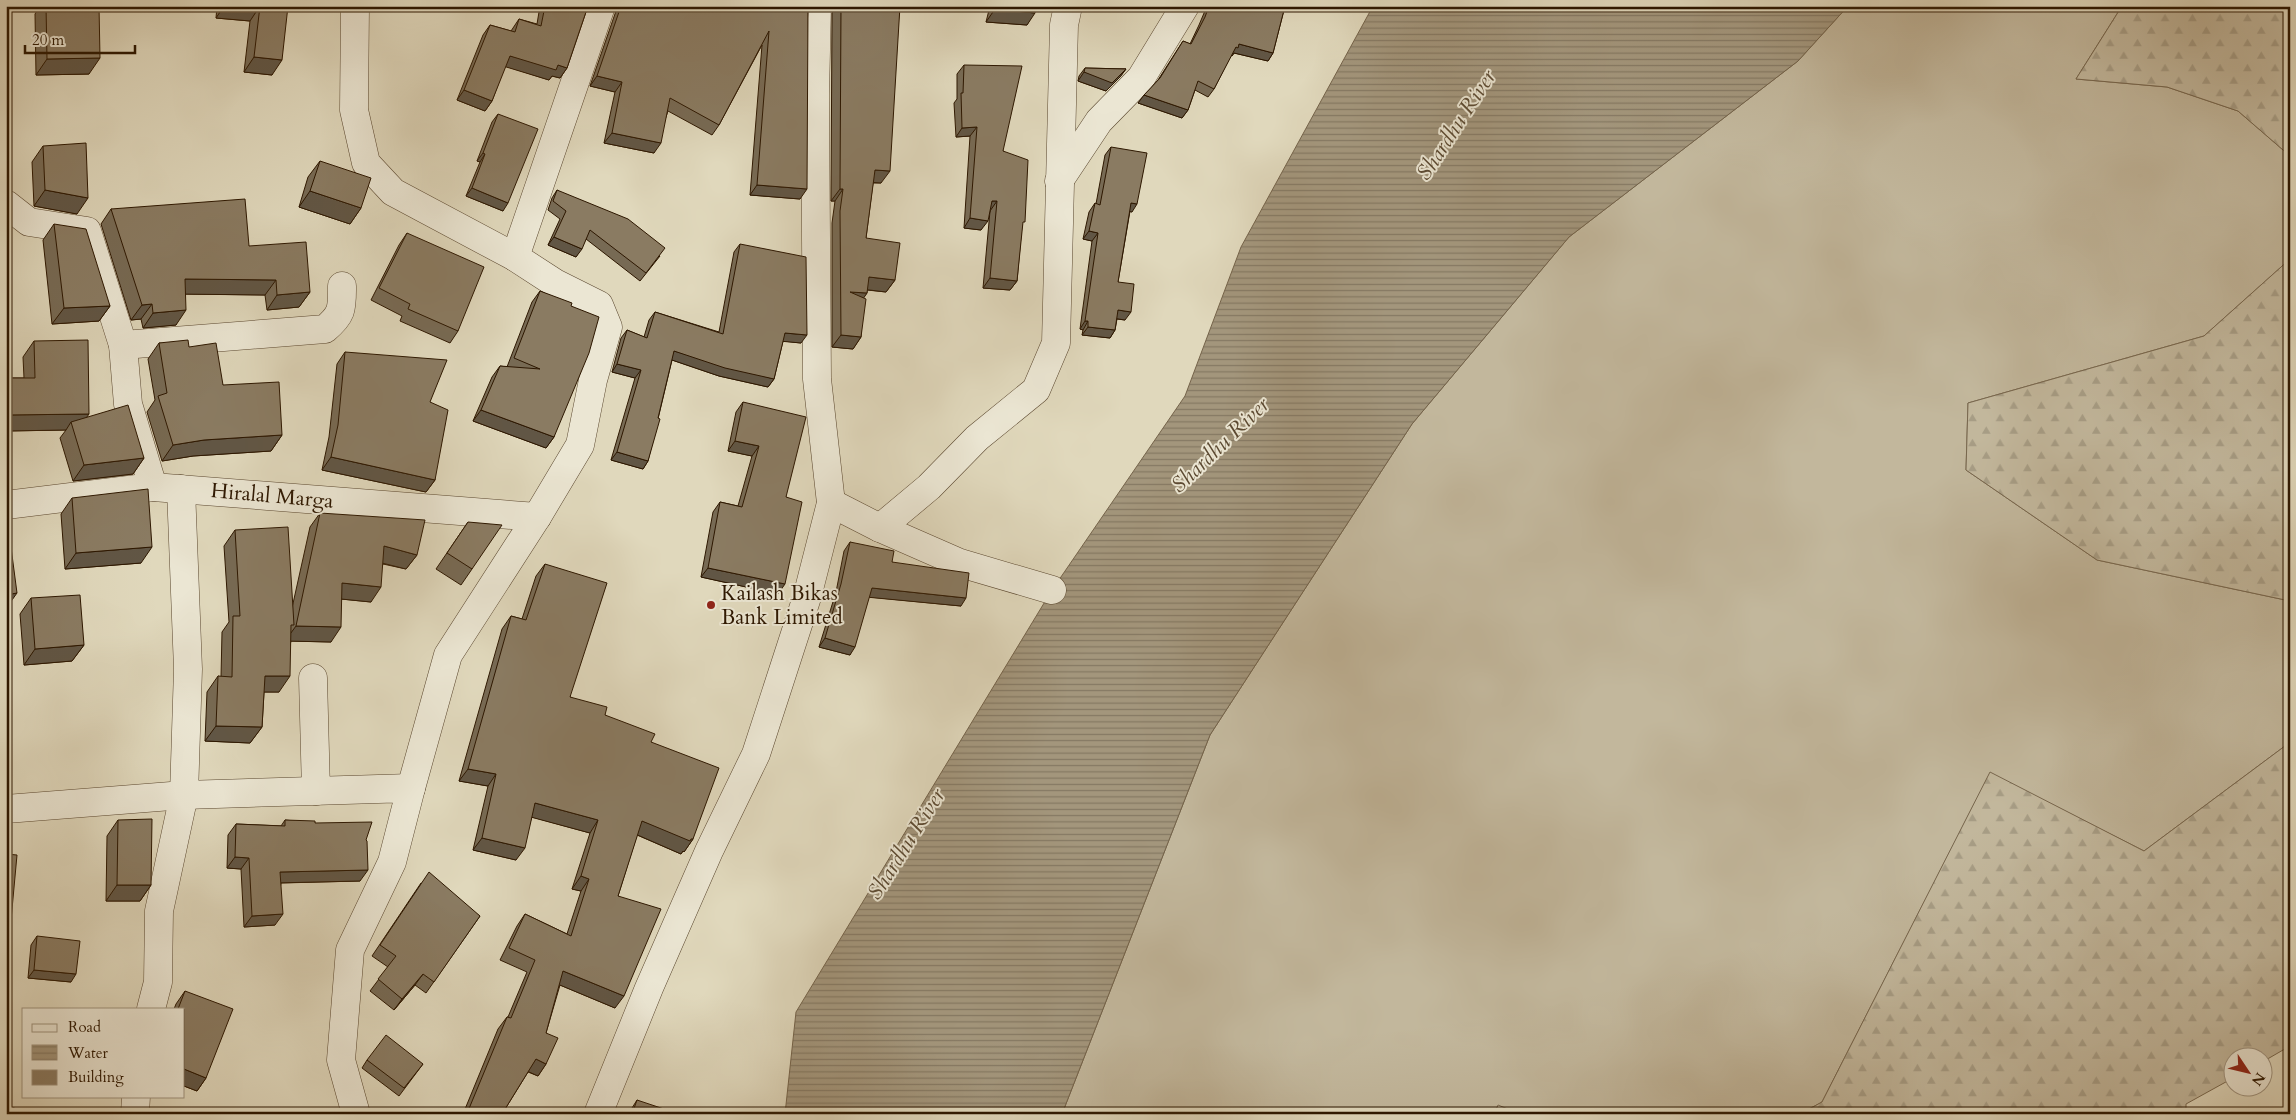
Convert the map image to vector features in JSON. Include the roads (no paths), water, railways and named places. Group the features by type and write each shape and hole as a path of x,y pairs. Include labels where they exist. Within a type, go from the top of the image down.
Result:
{"street":[{"path":"355,6 354,110 366,163 393,192 515,257 555,283 599,304 608,327 593,380 580,445 537,518 448,655 392,862 350,950 341,1060 356,1114"},
{"path":"515,257 601,6"},
{"path":"598,1114 648,988 709,851 756,754 807,597 831,503 817,379 815,95 817,6"},
{"path":"880,528 929,487 976,438 1036,390 1056,343 1064,25 1068,6"},
{"path":"1059,181 1099,122 1141,78 1186,6"},
{"path":"6,204 18,224 87,231 123,344 128,404 153,487"},
{"path":"123,344 326,329 337,319 342,310 342,286"},
{"name":"Hiralal Marga","path":"6,505 153,487 537,518"},
{"path":"151,1008 158,982 159,912 184,795 188,669 180,489"},
{"path":"831,503 880,528 960,563 1052,590"},
{"path":"313,678 316,791"},
{"path":"6,809 184,795 411,788"},
{"path":"135,1114 136,1098"}],"water":[{"name":"Shardhu River","path":"1373,6 1848,6 1798,61 1569,237 1412,424 1210,735 1062,1114 785,1114 796,1012 1052,590 1185,396 1241,247"}],"place":[{"name":"Kailash Bikas Bank Limited","path":"711,605"}]}
